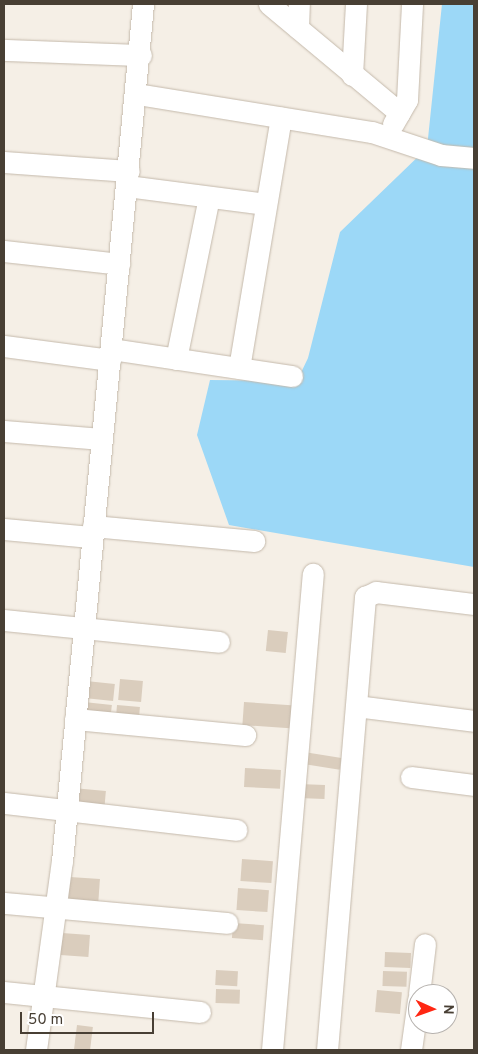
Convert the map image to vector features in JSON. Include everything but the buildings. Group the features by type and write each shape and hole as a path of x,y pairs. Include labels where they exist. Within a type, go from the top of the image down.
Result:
{"street":[{"path":"36,1050 66,811 92,532 141,55 143,4"},
{"path":"269,4 400,113"},
{"path":"298,28 299,4"},
{"path":"352,75 356,4"},
{"path":"386,135 407,100 412,4"},
{"path":"4,50 141,55"},
{"path":"136,94 386,135 441,155 474,158"},
{"path":"239,368 281,117"},
{"path":"4,162 128,178 209,197 266,204"},
{"path":"176,359 209,197"},
{"path":"4,251 119,264"},
{"path":"4,346 176,359 292,376"},
{"path":"4,431 102,439"},
{"path":"4,529 254,541"},
{"path":"272,1050 313,574"},
{"path":"327,1050 367,593 474,604"},
{"path":"4,620 219,642"},
{"path":"356,706 474,721"},
{"path":"75,719 245,736"},
{"path":"410,777 474,785"},
{"path":"4,803 236,830"},
{"path":"4,903 227,923"},
{"path":"420,984 425,944"},
{"path":"4,992 200,1012"},
{"path":"411,1050 413,1034"}],"water":[{"path":"442,4 474,4 474,567 229,525 197,435 210,380 297,381 308,358 340,232 427,148"}]}
